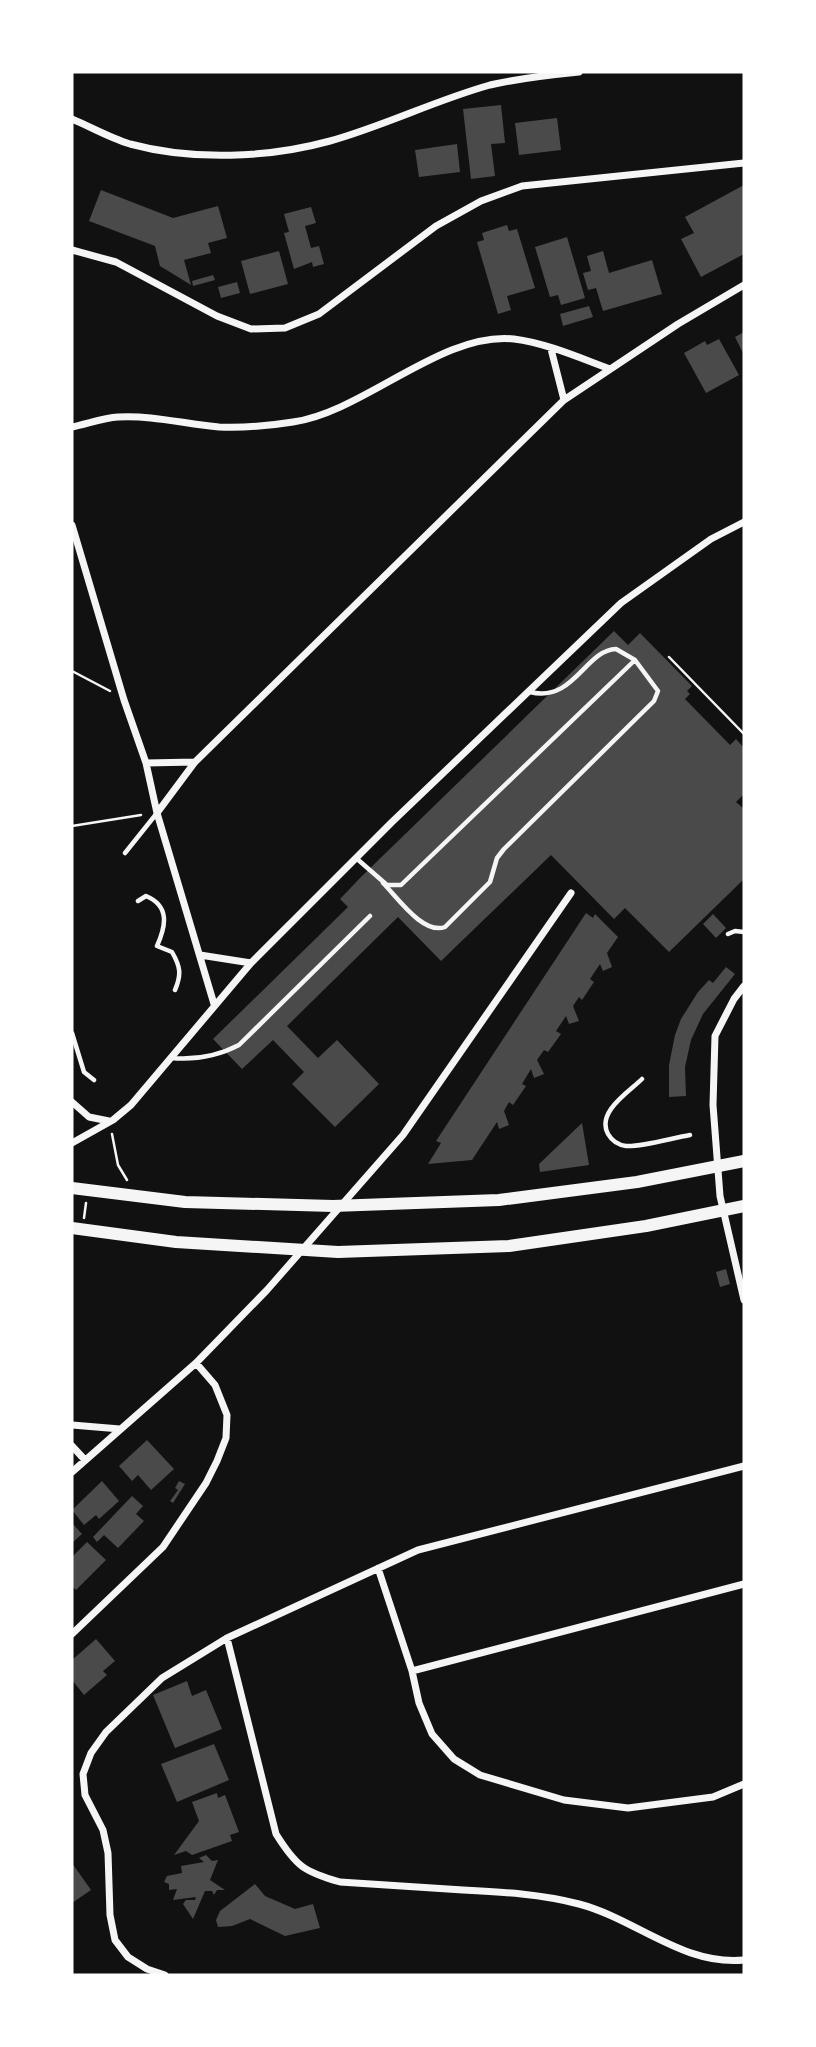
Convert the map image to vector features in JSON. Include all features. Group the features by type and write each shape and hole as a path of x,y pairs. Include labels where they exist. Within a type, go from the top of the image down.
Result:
{"main road":[{"path":"72,1188 185,1202 333,1206 499,1200 637,1182 744,1161"},
{"path":"83,1229 176,1241 338,1252 496,1246 578,1237 744,1206"}],"street":[{"path":"72,119 129,144 204,154 256,153 331,141 487,86 519,78 579,72"},
{"path":"72,250 116,262 217,316 251,329 285,328 319,314 436,226 501,193 522,186 744,163"},
{"path":"157,813 195,762 564,400 678,324 744,285"},
{"path":"72,427 117,417 220,427 298,422 332,411 441,356 484,340 514,339 610,369"},
{"path":"551,349 564,400"},
{"path":"72,1143 113,1120 131,1104 251,963 621,603 711,539 744,522"},
{"path":"72,525 124,700 146,763 157,813 214,1004"},
{"path":"146,763 195,762"},
{"path":"72,1472 196,1363 267,1290 403,1135 571,893"},
{"path":"200,955 251,963"},
{"path":"744,986 734,999 715,1036 713,1105 720,1196 744,1300"},
{"path":"72,1101 77,1109 89,1117 113,1120"},
{"path":"72,1634 163,1547 218,1461 226,1438 227,1415 215,1385 196,1363"},
{"path":"72,1425 120,1429"},
{"path":"72,1447 85,1460"},
{"path":"165,1975 147,1969 128,1957 115,1940 110,1916 108,1853 103,1830 85,1795 83,1774 91,1753 106,1732 162,1678 227,1638 418,1550 744,1466"},
{"path":"378,1568 412,1671 419,1703 432,1734 454,1759 480,1775 564,1800 628,1808 713,1797 744,1784"},
{"path":"412,1671 744,1584"},
{"path":"227,1638 276,1834 291,1858 312,1874 340,1882 542,1896 582,1905 618,1918 696,1956 744,1960"}],"lane":[{"path":"356,858 427,927 441,929 490,882 497,858 504,849 657,698 658,691 635,660 624,652 611,649 562,687 544,693 529,691"},
{"path":"383,883 395,887 406,882 635,660"},
{"path":"125,853 157,813"},
{"path":"138,901 146,896 156,900 162,909 165,922 157,946 172,952 180,965 180,978 174,990"},
{"path":"170,1058 221,1054 239,1045 370,916"},
{"path":"728,934 735,931 744,932"},
{"path":"72,1033 84,1072 94,1080"},
{"path":"642,1079 610,1110 606,1120 609,1136 623,1145 690,1135"}],"path":[{"path":"669,657 744,734"},
{"path":"72,671 124,700"},
{"path":"72,826 157,813"},
{"path":"113,1120 113,1143 118,1165"},
{"path":"83,1229 87,1189"}],"building":[{"path":"501,105 505,143 491,144 495,176 471,179 463,109"},
{"path":"557,118 561,150 519,155 515,123"},
{"path":"457,144 460,172 419,177 415,150"},
{"path":"744,185 744,254 701,277 681,239 694,233 685,217"},
{"path":"101,190 173,218 218,206 227,238 208,243 211,253 184,260 191,285 160,266 155,246 89,221"},
{"path":"311,207 316,223 305,226 311,248 319,246 324,264 313,267 312,262 294,269 284,233 289,232 284,214"},
{"path":"507,225 509,231 517,229 535,288 507,296 511,310 498,314 477,242 484,240 482,233"},
{"path":"567,237 585,298 561,305 558,295 550,297 535,247"},
{"path":"279,251 288,284 250,294 241,261"},
{"path":"603,251 609,273 652,260 662,294 603,311 596,288 588,290 583,273 591,271 587,256"},
{"path":"213,275 215,280 193,286 192,281"},
{"path":"237,282 240,293 221,298 218,287"},
{"path":"589,306 593,317 563,326 560,314"},
{"path":"744,332 744,355 735,337"},
{"path":"719,339 739,375 706,393 684,353 705,341 707,345"},
{"path":"614,631 628,645 640,633 692,686 685,699 730,745 736,739 744,748 744,794 736,802 744,809 744,879 669,952 625,908 614,919 551,855 441,961 398,917 287,1026 318,1058 337,1040 379,1084 335,1127 292,1084 304,1072 273,1040 242,1069 213,1039 348,907 340,899 360,878"},
{"path":"586,913 593,918 595,914 618,937 607,953 612,967 603,971 600,964 590,979 594,982 582,1000 579,997 573,1006 579,1021 569,1024 566,1016 556,1031 561,1034 548,1052 544,1050 537,1060 544,1074 534,1078 531,1069 522,1084 526,1086 513,1105 509,1102 504,1111 509,1125 499,1129 497,1122 472,1160 428,1164 441,1143 436,1141"},
{"path":"713,914 726,928 716,938 703,924"},
{"path":"726,967 735,974 703,1014 691,1040 685,1067 686,1096 669,1097 669,1065 681,1019 698,992 709,980 713,983"},
{"path":"582,1123 589,1165 540,1172 539,1164"},
{"path":"726,1269 730,1284 720,1287 716,1272"},
{"path":"147,1440 174,1469 151,1490 138,1475 132,1481 119,1466"},
{"path":"102,1481 119,1501 99,1519 96,1515 84,1525 72,1510"},
{"path":"179,1481 185,1484 173,1503 170,1501 178,1490 175,1488"},
{"path":"132,1496 143,1506 136,1514 144,1521 118,1548 104,1535 97,1542 93,1537"},
{"path":"72,1523 82,1534 72,1543"},
{"path":"87,1542 106,1560 76,1590 72,1586 72,1557"},
{"path":"96,1639 115,1661 103,1671 107,1675 84,1695 72,1680 72,1660"},
{"path":"187,1681 192,1696 206,1690 222,1729 175,1748 153,1695"},
{"path":"214,1744 229,1780 177,1802 161,1764"},
{"path":"217,1793 218,1798 225,1795 239,1832 230,1835 232,1841 192,1855 186,1851 174,1855 199,1821 192,1802"},
{"path":"206,1855 212,1861 218,1860 210,1880 225,1890 217,1890 214,1895 212,1891 205,1891 193,1919 183,1904 186,1900 195,1900 196,1897 173,1900 177,1889 169,1890 169,1884 164,1882 167,1876 182,1873 181,1866 204,1862 199,1858"},
{"path":"72,1863 91,1890 72,1903"},
{"path":"255,1884 265,1896 295,1909 313,1904 320,1928 285,1936 250,1919 232,1926 218,1927 216,1920 220,1911"}]}
